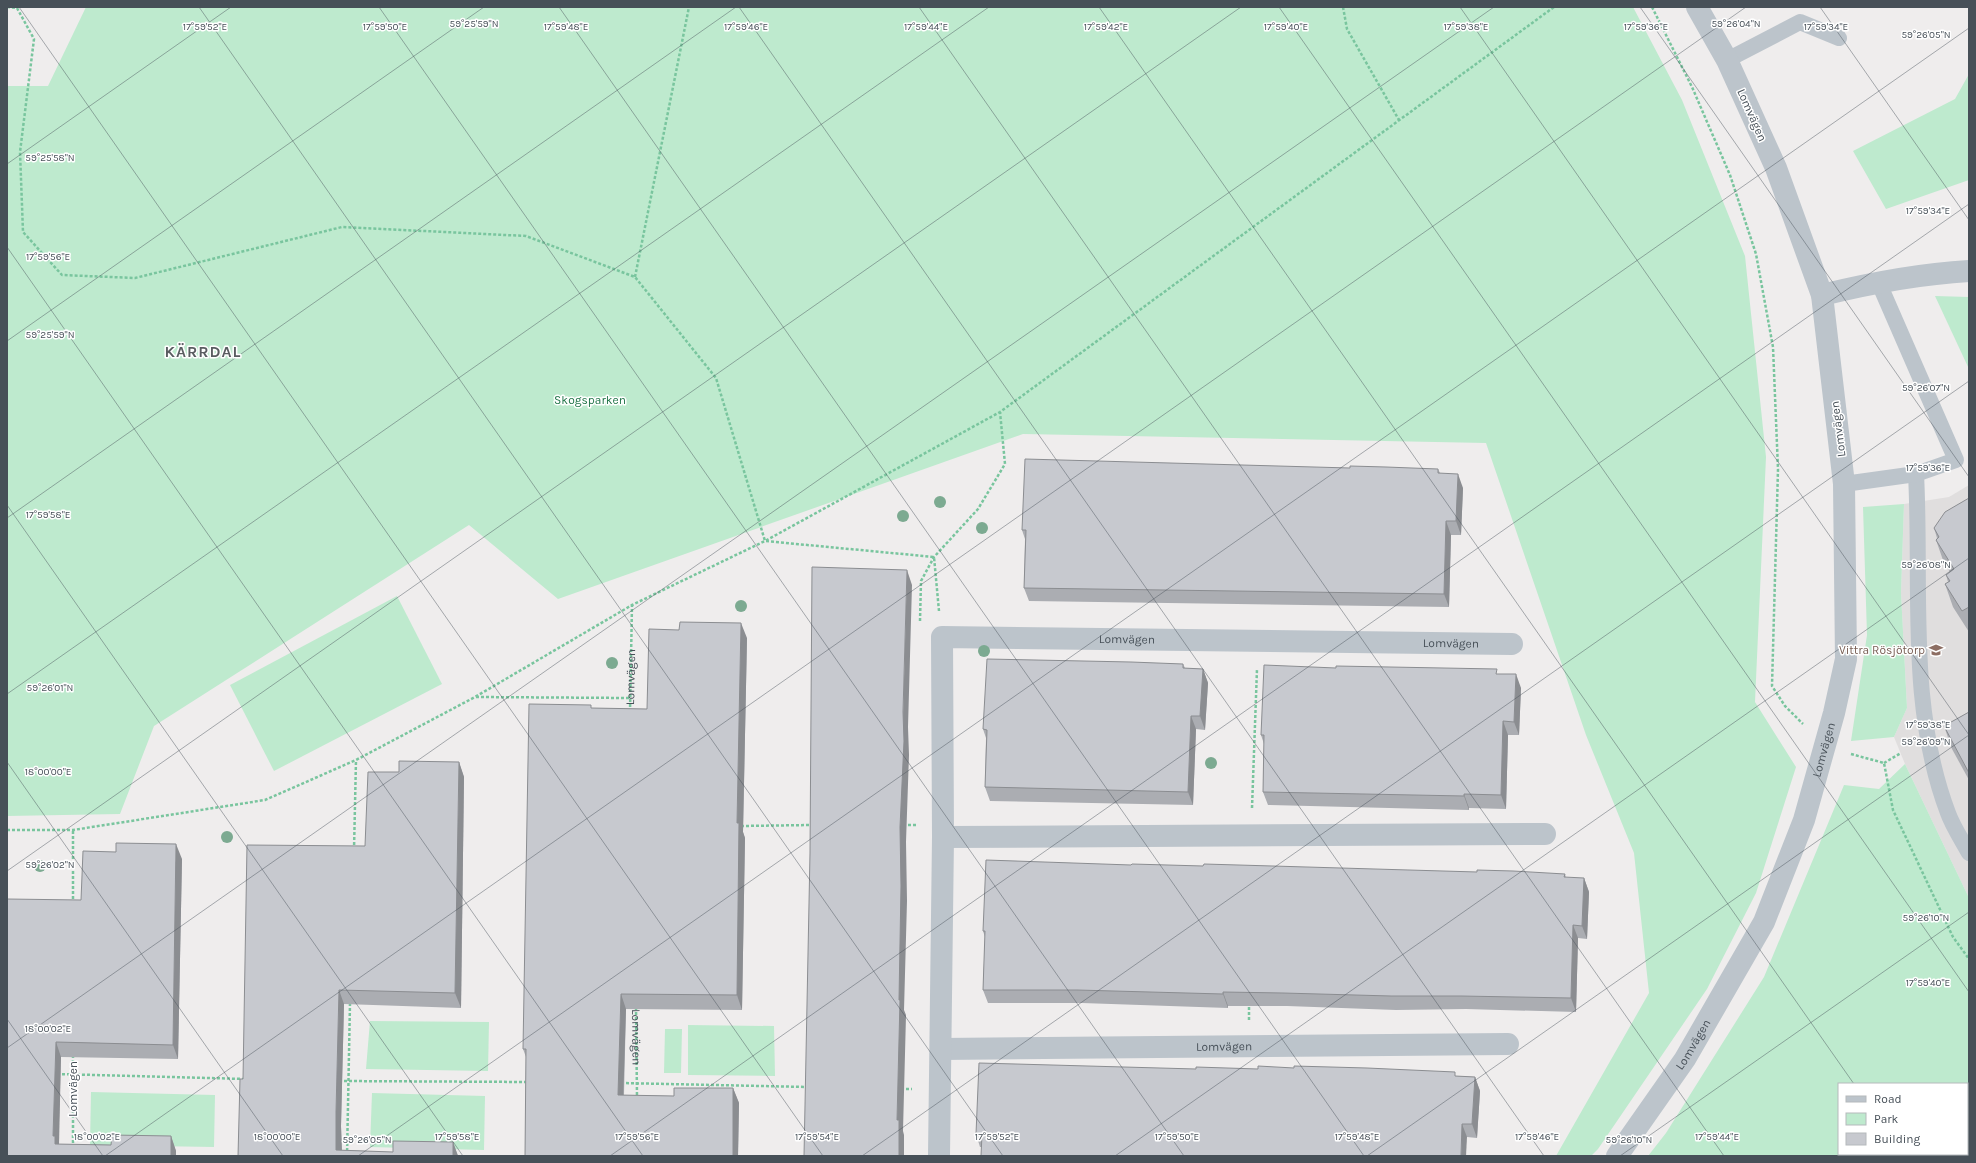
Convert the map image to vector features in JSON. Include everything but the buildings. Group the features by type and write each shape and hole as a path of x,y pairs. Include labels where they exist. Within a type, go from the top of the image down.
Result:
{"street":[{"name":"Lomvägen","path":"1617,1156 1685,1059 1764,922 1804,820 1834,713 1846,659 1844,484 1822,295 1776,168 1728,60 1697,7"},
{"path":"1822,295 1878,281 1969,271"},
{"name":"Lomvägen","path":"942,637 1512,644"},
{"path":"939,1156 943,831 942,637"},
{"path":"943,831 1251,835 1545,834"},
{"name":"Lomvägen","path":"941,1049 1508,1044"}],"lane":[{"path":"1728,60 1800,22 1839,38"},
{"path":"1844,484 1916,474 1956,460 1878,281"},
{"path":"1916,474 1919,661 1929,753 1948,814 1969,853"}],"path":[{"path":"7,7 17,8 34,39 20,152 23,232 62,275 135,278 342,227 526,236 635,276 716,378 765,541"},
{"path":"635,276 689,7"},
{"path":"1343,7 1347,29 1399,120"},
{"path":"7,830 74,830 265,800 356,760 475,697 632,605 765,541 1000,412 1554,7"},
{"path":"1652,7 1692,88 1730,175 1756,254 1773,347 1778,469 1772,686 1785,706 1806,727"},
{"path":"942,637 934,557 978,509 1005,464 1000,412"},
{"path":"765,541 934,557"},
{"name":"Lomvägen","path":"630,713 629,698 632,605"},
{"path":"1251,835 1258,641"},
{"path":"475,697 629,698"},
{"path":"1849,753 1884,762 1901,753"},
{"path":"354,854 356,760"},
{"path":"1884,762 1893,810 1953,937 1969,959"},
{"path":"735,826 814,825"},
{"path":"900,825 943,831"},
{"path":"73,909 74,830"},
{"path":"347,1156 350,995"},
{"path":"1248,1046 1249,999"},
{"name":"Lomvägen","path":"636,1003 638,1083 637,1105"},
{"name":"Lomvägen","path":"73,1050 73,1149"},
{"path":"51,1074 254,1079"},
{"path":"333,1081 536,1082"},
{"path":"614,1082 811,1087"},
{"path":"898,1089 940,1090"}],"shaded area":[{"name":"Vittra Rösjötorp","path":"1969,485 1969,898 1905,764 1894,737 1907,708 1901,593 1904,504 1949,497"}],"green space":[{"name":"Skogsparken","path":"86,7 1633,7 1682,100 1745,256 1766,457 1755,702 1796,767 1756,893 1707,989 1598,1149 1591,1156 1556,1156 1649,993 1634,853 1586,735 1486,443 1023,434 558,599 469,525 154,726 120,814 7,816 7,86 48,86"},
{"path":"1969,74 1969,180 1886,209 1853,151 1955,99"},
{"path":"1935,296 1969,297 1969,369"},
{"path":"1904,504 1901,593 1907,708 1894,737 1851,741 1867,635 1863,507"},
{"path":"397,596 442,684 274,771 230,685"},
{"path":"1905,764 1969,898 1969,1156 1648,1156 1666,1133 1764,977 1844,785 1879,789"},
{"path":"370,1021 489,1022 488,1071 366,1069"},
{"path":"688,1025 774,1026 775,1076 688,1075"},
{"path":"665,1029 682,1029 681,1073 664,1073"},
{"path":"91,1092 215,1095 214,1147 90,1145"},
{"path":"372,1093 485,1096 484,1150 370,1147"}],"place":[{"name":"Vittra Rösjötorp","path":"1936,650"}],"district":[{"name":"KÄRRDAL","path":"203,351"}]}
